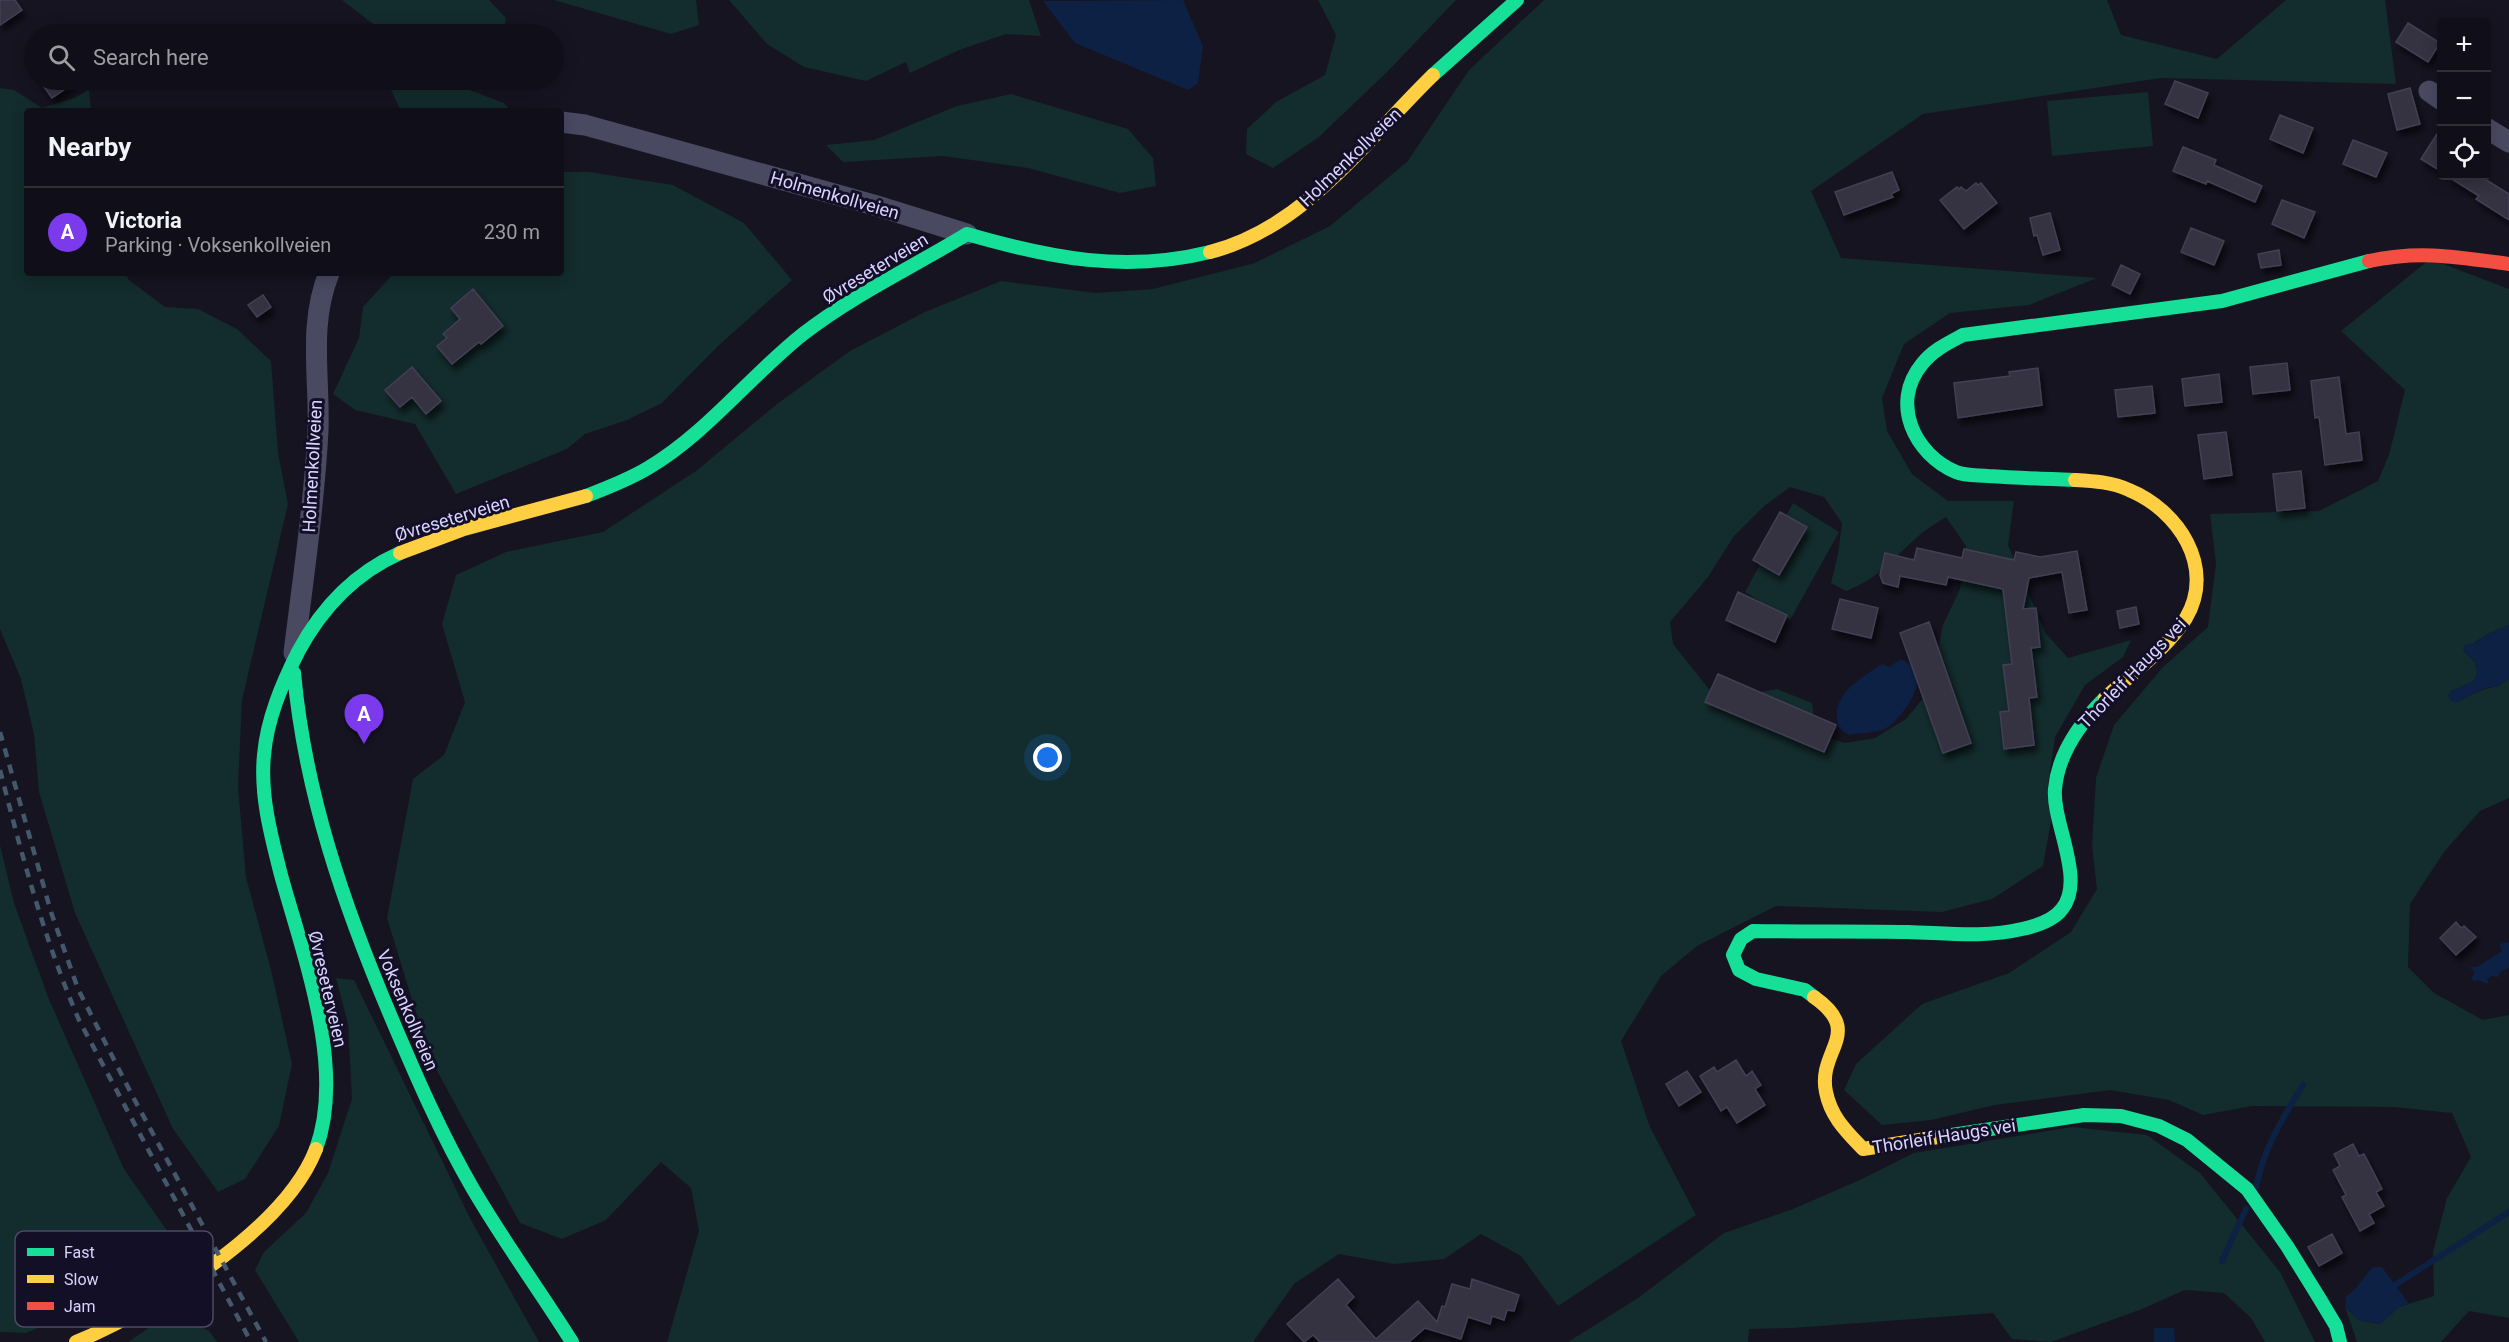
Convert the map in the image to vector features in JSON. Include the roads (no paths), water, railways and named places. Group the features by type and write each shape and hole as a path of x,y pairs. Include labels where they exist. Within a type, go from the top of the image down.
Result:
{"street":[{"name":"Holmenkollveien","path":"564,122 585,125 874,205 1034,254 1103,264 1187,260 1236,245 1282,220 1321,188 1440,67 1517,0"},
{"path":"2491,131 2509,142"},
{"name":"Øvreseterveien","path":"213,1263 271,1216 301,1179 320,1137 327,1091 322,1037 272,845 262,772 271,721 294,659 326,609 359,576 377,564 420,544 584,498 643,472 680,446 806,333 967,234"},
{"name":"Thorleif Haugs vei","path":"2340,1342 2336,1326 2318,1296 2287,1246 2247,1189 2187,1140 2158,1126 2121,1116 2084,1115 1914,1143 1863,1149 1835,1119 1825,1090 1827,1066 1837,1040 1838,1021 1826,1005 1805,990 1756,980 1739,970 1732,955 1741,939 1753,931 1984,933 2026,928 2056,916 2065,905 2071,886 2055,790 2063,757 2077,728 2102,701 2163,646 2185,621 2195,602 2198,574 2194,556 2185,535 2156,503 2112,484 1958,473 1944,467 1931,457 1912,434 1906,405 1910,382 1926,357 1938,347 1963,335 2222,301 2351,265 2394,256 2439,254 2509,264"},
{"name":"Holmenkollveien","path":"294,659 316,471 318,418 315,364 316,326 328,276"},
{"name":"Voksenkollveien","path":"294,659 296,714 307,779 332,864 358,936 416,1075 456,1158 503,1239 572,1342"},
{"name":"Øvreseterveien","path":"76,1342 107,1327"}],"water":[{"path":"1183,0 1203,46 1198,83 1188,90 1075,43 1043,1"},
{"path":"2509,625 2509,679 2496,687 2481,690 2455,703 2451,701 2448,696 2451,691 2474,681 2477,672 2476,664 2463,651 2465,645 2475,643 2484,636"},
{"path":"1901,659 1915,670 1917,682 1912,698 1901,715 1888,727 1878,731 1849,735 1840,729 1837,718 1841,698 1855,683 1882,664 1889,667"},
{"path":"2509,942 2509,968 2501,971 2498,977 2492,976 2487,979 2489,982 2487,984 2478,980 2473,981 2472,977 2475,972 2471,967 2477,967 2502,951 2499,944"},
{"path":"2373,1267 2382,1267 2409,1304 2399,1307 2380,1324 2359,1320 2345,1307 2346,1296"},
{"path":"2154,1328 2174,1328 2175,1342 2154,1342"}],"waterway":[{"path":"2256,1187 2263,1160 2281,1122 2303,1085"},
{"path":"2222,1261 2246,1209"},
{"path":"2395,1285 2509,1212"}],"railway":[{"path":"0,732 51,912 78,989 206,1231"},
{"path":"0,770 25,866 66,990 79,1020 192,1231"},
{"path":"213,1244 266,1342"},
{"path":"213,1271 251,1342"}],"place":[{"name":"Victoria","path":"364,744"}]}
